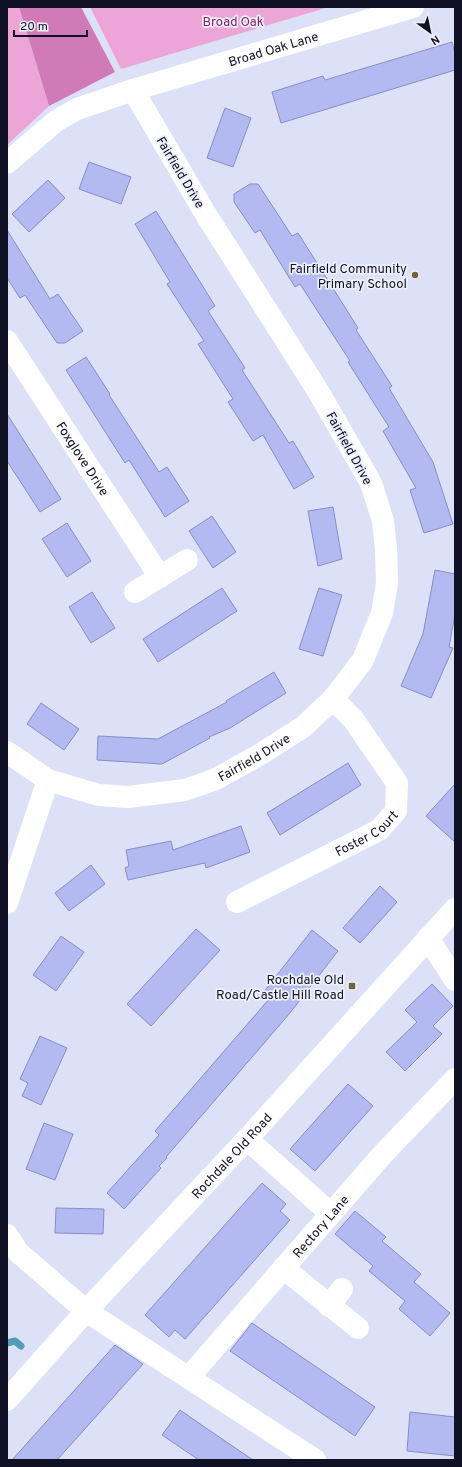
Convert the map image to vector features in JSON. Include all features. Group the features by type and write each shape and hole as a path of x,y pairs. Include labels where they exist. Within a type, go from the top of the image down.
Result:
{"street":[{"name":"Broad Oak Lane","path":"133,90 413,7"},
{"path":"7,163 56,121 77,109 133,90"},
{"name":"Fairfield Drive","path":"7,752 48,780 99,795 128,797 185,790 216,779 303,726 333,699 363,660 382,614 387,583 386,549 383,522 371,483 318,391 205,213 133,90"},
{"name":"Foxglove Drive","path":"7,341 160,577"},
{"path":"135,592 187,560"},
{"name":"Foster Court","path":"237,902 379,830 396,811 397,783 353,719 333,699"},
{"path":"7,903 48,780"},
{"name":"Rochdale Old Road","path":"7,1400 86,1312 247,1139 455,909"},
{"path":"428,938 455,980"},
{"name":"Rectory Lane","path":"189,1377 382,1154 455,1079"},
{"path":"247,1139 330,1213"},
{"path":"7,1235 18,1252 86,1312 316,1460"},
{"path":"283,1268 358,1328"},
{"path":"329,1306 342,1289"}],"green space":[{"path":"7,7 19,7 49,106 7,145"},
{"name":"Broad Oak","path":"90,7 329,7 121,69"}],"shaded area":[{"path":"19,7 81,7 115,72 49,106"}],"building":[{"path":"452,42 455,53 455,70 281,123 272,92 323,76 325,80"},
{"path":"225,108 251,118 233,167 207,158"},
{"path":"89,162 131,177 121,204 79,189"},
{"path":"48,180 65,198 29,232 12,214"},
{"path":"250,184 258,184 292,236 298,233 358,328 356,330 392,386 389,388 433,462 453,524 424,533 410,490 416,488 383,431 389,427 348,362 350,361 300,284 295,287 260,230 255,233 234,202 234,194"},
{"path":"156,211 215,306 208,311 245,368 242,370 289,443 293,441 314,477 294,489 263,435 253,441 228,402 233,399 198,344 204,341 167,284 170,282 135,224"},
{"path":"7,230 50,299 58,294 83,331 65,343 57,343 25,295 20,298 7,278"},
{"path":"86,357 159,472 167,467 189,501 165,517 129,460 125,463 66,370"},
{"path":"7,414 61,499 40,512 7,461"},
{"path":"333,507 342,559 318,566 308,511"},
{"path":"212,516 236,552 213,568 189,531"},
{"path":"67,523 91,561 67,577 42,539"},
{"path":"435,570 455,574 455,614 449,647 453,648 431,698 401,686 423,634"},
{"path":"222,588 237,611 158,662 143,639"},
{"path":"319,588 342,595 323,656 299,649"},
{"path":"92,592 115,628 91,643 69,607"},
{"path":"274,672 286,693 230,728 209,737 210,738 162,764 97,760 98,736 158,739 227,702 226,701"},
{"path":"41,703 79,729 64,750 27,724"},
{"path":"348,763 361,785 280,835 267,813"},
{"path":"455,784 455,842 426,816"},
{"path":"241,826 250,852 206,868 205,863 128,880 125,868 129,866 126,850 171,841 173,850"},
{"path":"91,865 105,884 69,911 55,893"},
{"path":"380,886 397,902 360,943 343,928"},
{"path":"196,929 220,950 151,1026 127,1004"},
{"path":"312,930 338,951 290,1013 166,1157 167,1158 159,1166 161,1168 124,1209 107,1193 159,1135 155,1131 270,998 263,993"},
{"path":"61,936 84,952 56,991 33,975"},
{"path":"432,984 453,1006 433,1026 442,1034 405,1071 386,1052 417,1022 405,1010"},
{"path":"40,1036 67,1048 41,1105 22,1096 28,1083 20,1079"},
{"path":"348,1084 373,1106 315,1171 290,1149"},
{"path":"44,1123 73,1134 55,1180 26,1169"},
{"path":"262,1183 286,1204 280,1211 290,1220 185,1339 175,1330 169,1337 145,1315"},
{"path":"56,1208 104,1209 103,1234 55,1233"},
{"path":"355,1211 386,1237 382,1241 421,1274 414,1282 450,1313 430,1336 399,1309 405,1301 369,1271 373,1266 335,1234"},
{"path":"252,1323 375,1407 355,1436 230,1351"},
{"path":"115,1345 143,1364 57,1460 12,1460"},
{"path":"180,1410 253,1460 199,1460 162,1435"},
{"path":"410,1412 455,1417 455,1456 407,1451"}],"waterway":[{"path":"7,1343 15,1341 21,1346"}],"place":[{"name":"Fairfield Community Primary School","path":"415,275"},
{"name":"Rochdale Old Road/Castle Hill Road","path":"352,986"}]}
